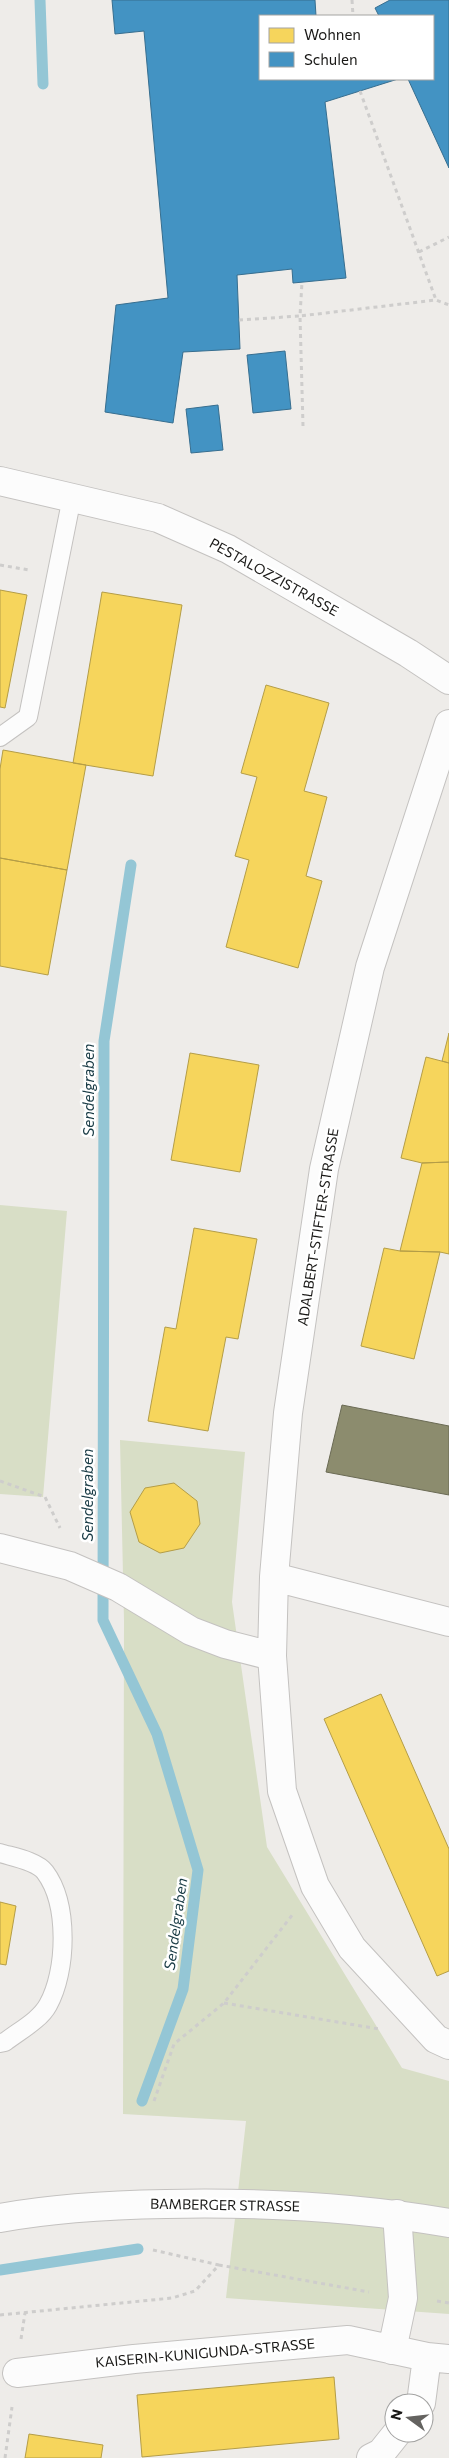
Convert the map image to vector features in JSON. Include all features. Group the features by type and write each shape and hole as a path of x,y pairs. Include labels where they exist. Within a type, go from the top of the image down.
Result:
{"street":[{"name":"PESTALOZZISTRASSE","path":"0,480 158,518 228,549 408,653 449,680"},
{"name":"ADALBERT-STIFTER-STRASSE","path":"442,2042 352,1948 315,1886 282,1791 272,1656 274,1577 288,1413 324,1169 370,967 442,771 449,724"},
{"path":"0,1548 70,1566 118,1587 191,1631 225,1644 272,1656"},
{"path":"274,1577 449,1622"},
{"name":"BAMBERGER STRASSE","path":"0,2218 115,2205 210,2203 306,2206 397,2214 449,2223"},
{"path":"392,2350 403,2298 397,2214"},
{"name":"KAISERIN-KUNIGUNDA-STRASSE","path":"17,2372 134,2359 348,2340 438,2358 425,2393"},
{"path":"371,2458 382,2453 390,2443"}],"lane":[{"path":"0,737 28,717 72,497"},
{"path":"0,1853 25,1860 44,1871 57,1896 62,1921 61,1954 55,1986 48,2006 36,2019 0,2043"}],"path":[{"path":"352,0 353,15"},
{"path":"360,91 436,300"},
{"path":"419,252 449,237"},
{"path":"302,282 300,316 303,426"},
{"path":"238,320 300,316 436,300 449,305"},
{"path":"0,1480 44,1498 67,1540 70,1566"},
{"path":"154,2101 174,2044 224,2003 315,1886"},
{"path":"224,2003 442,2042"},
{"path":"153,2250 218,2265 403,2298"},
{"path":"0,2315 172,2298 195,2291 218,2265"}],"green space":[{"path":"0,1205 67,1211 43,1497 0,1494"},
{"path":"120,1440 245,1452 232,1602 267,1847 402,2068 449,2081 449,2314 226,2298 246,2121 123,2114 124,1620"}],"building: Wohnen":[{"path":"0,590 27,595 5,708 0,707"},
{"path":"102,592 182,605 153,776 73,763"},
{"path":"266,685 329,703 304,791 327,797 306,876 322,881 298,968 226,947 249,860 235,856 257,777 241,773"},
{"path":"3,750 86,765 67,870 0,858 0,769"},
{"path":"0,858 67,870 48,975 0,966"},
{"path":"449,1033 449,1063 442,1061"},
{"path":"190,1053 259,1065 240,1172 171,1160"},
{"path":"426,1057 449,1063 449,1162 422,1163 401,1158"},
{"path":"449,1162 449,1254 400,1251 422,1163"},
{"path":"194,1228 257,1239 238,1339 226,1337 208,1431 148,1421 165,1327 176,1329"},
{"path":"384,1248 400,1251 440,1252 414,1359 361,1346"},
{"path":"174,1483 197,1501 200,1524 184,1548 160,1553 139,1542 130,1512 145,1488"},
{"path":"381,1694 449,1849 449,1971 437,1976 324,1719"},
{"path":"0,1902 16,1906 6,1965 0,1964"},
{"path":"334,2377 339,2439 142,2457 137,2395"},
{"path":"29,2434 103,2445 101,2458 25,2458"}],"building: Schulen":[{"path":"112,0 315,0 316,15 259,15 259,80 395,80 325,102 346,278 293,283 292,269 237,275 240,349 183,352 173,423 105,412 116,305 168,298 144,31 115,34"},
{"path":"390,0 449,0 449,168 408,80 434,80 434,15 378,15 375,8"},
{"path":"285,351 291,409 253,413 247,355"},
{"path":"218,405 223,450 191,453 186,409"}],"building: Industrie":[{"path":"342,1405 449,1426 449,1495 326,1472"}],"waterway":[{"name":"Sendelgraben","path":"40,0 43,84"},
{"name":"Sendelgraben","path":"131,865 104,1041 103,1620 157,1734 198,1870 183,1989 142,2101"},
{"name":"Sendelgraben","path":"0,2270 138,2249"}]}
